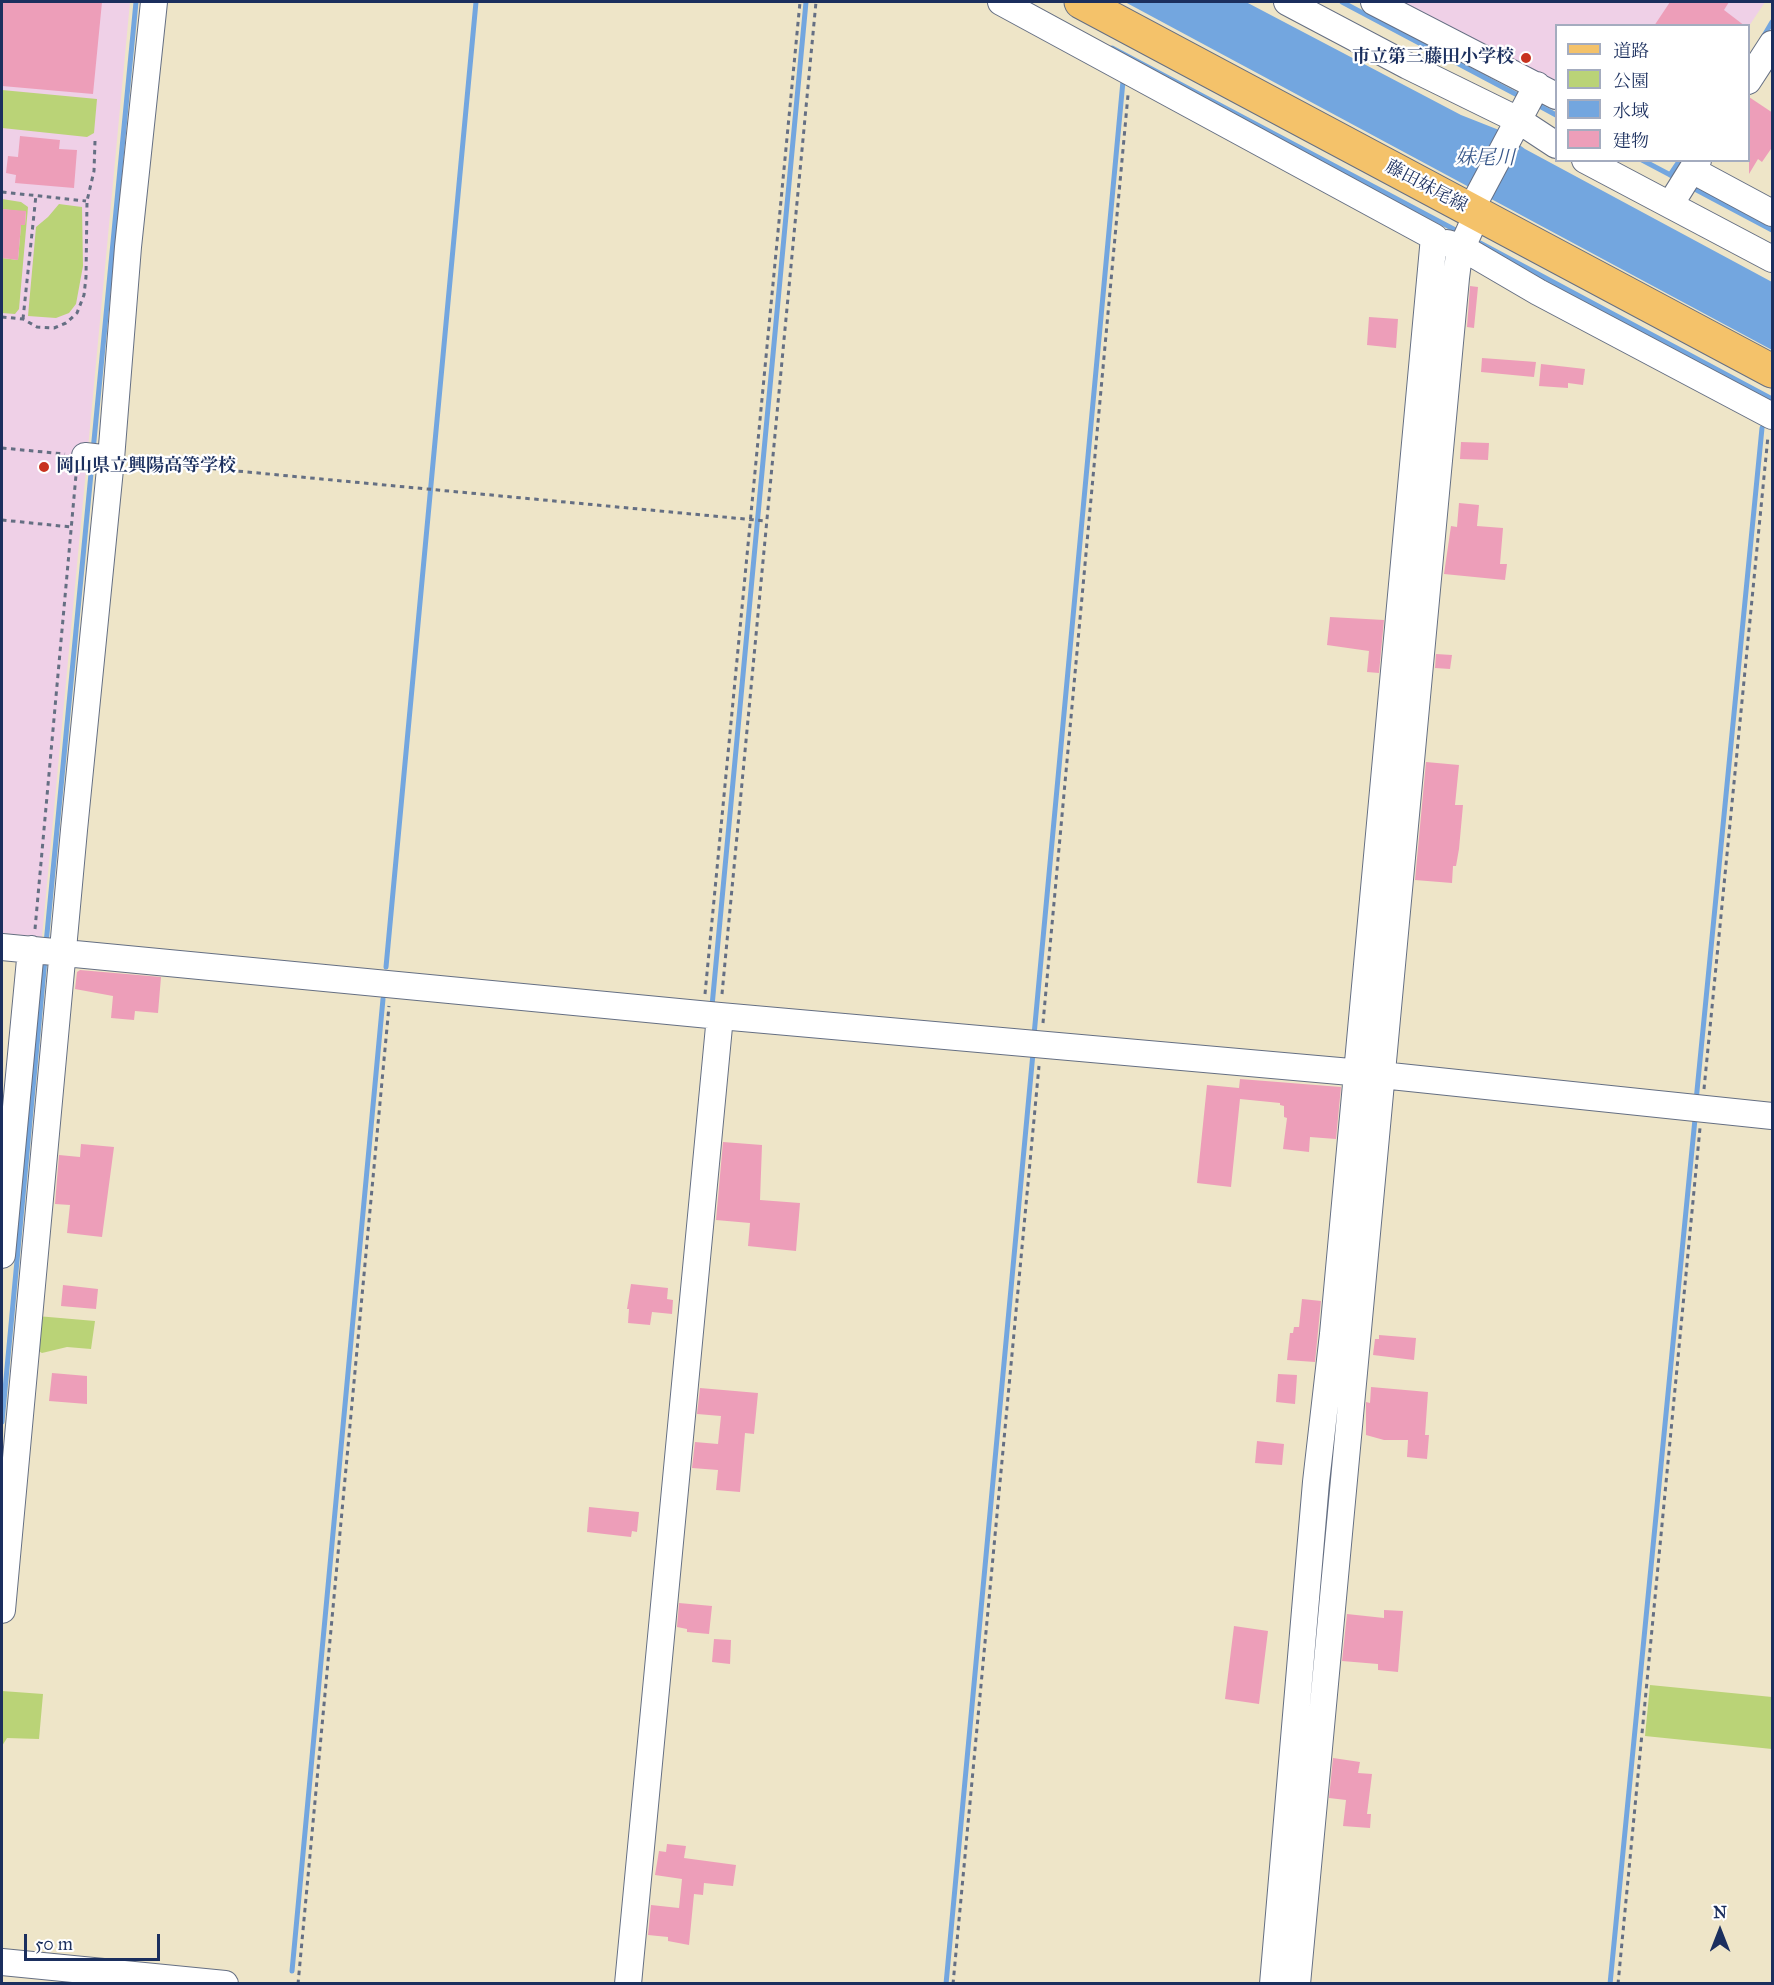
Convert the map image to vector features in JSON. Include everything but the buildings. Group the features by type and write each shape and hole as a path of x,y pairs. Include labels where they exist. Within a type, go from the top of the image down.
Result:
{"main road":[{"name":"藤田妹尾線","path":"1081,2 1460,230 1773,371"}],"street":[{"path":"2,1255 44,948 93,461 128,248 154,2"},
{"path":"1001,2 1430,233 1460,230 1538,292 1772,415"},
{"path":"1287,2 1427,76 1531,105"},
{"path":"1379,4 1531,105 1555,142"},
{"path":"1750,79 1773,44"},
{"path":"1273,1983 1316,1482 1368,1074 1460,230 1531,105"},
{"path":"1599,162 1686,174 1773,213"},
{"path":"1686,174 1773,259"},
{"path":"2,946 44,948 712,1015 1368,1074 1773,1116"},
{"path":"2,1611 44,948"},
{"path":"628,1983 712,1015"},
{"path":"1297,1983 1368,1074"},
{"path":"2,1962 225,1983"}],"path":[{"path":"712,1015 752,520 800,2"},
{"path":"712,1015 765,521 816,2"},
{"path":"2,317 23,320 37,327 54,328 66,323 77,313 84,295 86,277 87,201 94,171 95,141"},
{"path":"2,192 87,201"},
{"path":"23,320 36,195"},
{"path":"1618,1983 1702,1109 1772,415"},
{"path":"2,448 93,461 428,488 765,521"},
{"path":"44,948 71,527 93,461"},
{"path":"2,520 71,527"},
{"path":"298,1983 391,984"}],"shaded area":[{"name":"岡山県立興陽高等学校","path":"2,2 130,2 42,937 2,933"},
{"name":"市立第三藤田小学校","path":"1395,2 1765,2 1750,24 1555,24 1555,89"}],"green space":[{"path":"2,90 97,99 94,133 87,137 2,128"},
{"path":"2,199 21,202 28,207 19,309 15,314 2,313 2,258 18,260 21,225 25,225 26,212 2,209"},
{"path":"59,204 82,207 83,266 76,304 69,313 56,318 28,316 36,227"},
{"path":"37,1316 95,1321 91,1349 67,1347 42,1353 35,1349"},
{"path":"1650,1685 1772,1697 1772,1749 1645,1736"},
{"path":"2,1691 43,1694 39,1739 7,1738 2,1746"}],"water":[{"name":"妹尾川","path":"1125,2 1246,2 1461,115 1499,130 1525,149 1772,282 1772,350"}],"waterway":[{"path":"93,451 136,2"},
{"path":"386,967 476,2"},
{"path":"712,1006 806,2"},
{"path":"1342,2 1523,98"},
{"path":"1762,39 1772,22"},
{"path":"1112,48 1461,233"},
{"path":"1034,1035 1123,81"},
{"path":"1534,103 1555,114"},
{"path":"1646,162 1678,179"},
{"path":"1670,175 1679,162"},
{"path":"1691,187 1772,230"},
{"path":"1480,243 1772,399"},
{"path":"1696,1101 1762,428"},
{"path":"46,944 92,463"},
{"path":"2,1422 45,959"},
{"path":"292,1971 383,999"},
{"path":"946,1984 1033,1053"},
{"path":"1610,1984 1695,1119"}],"place":[{"name":"市立第三藤田小学校","path":"1526,58"},
{"name":"岡山県立興陽高等学校","path":"44,467"}]}
